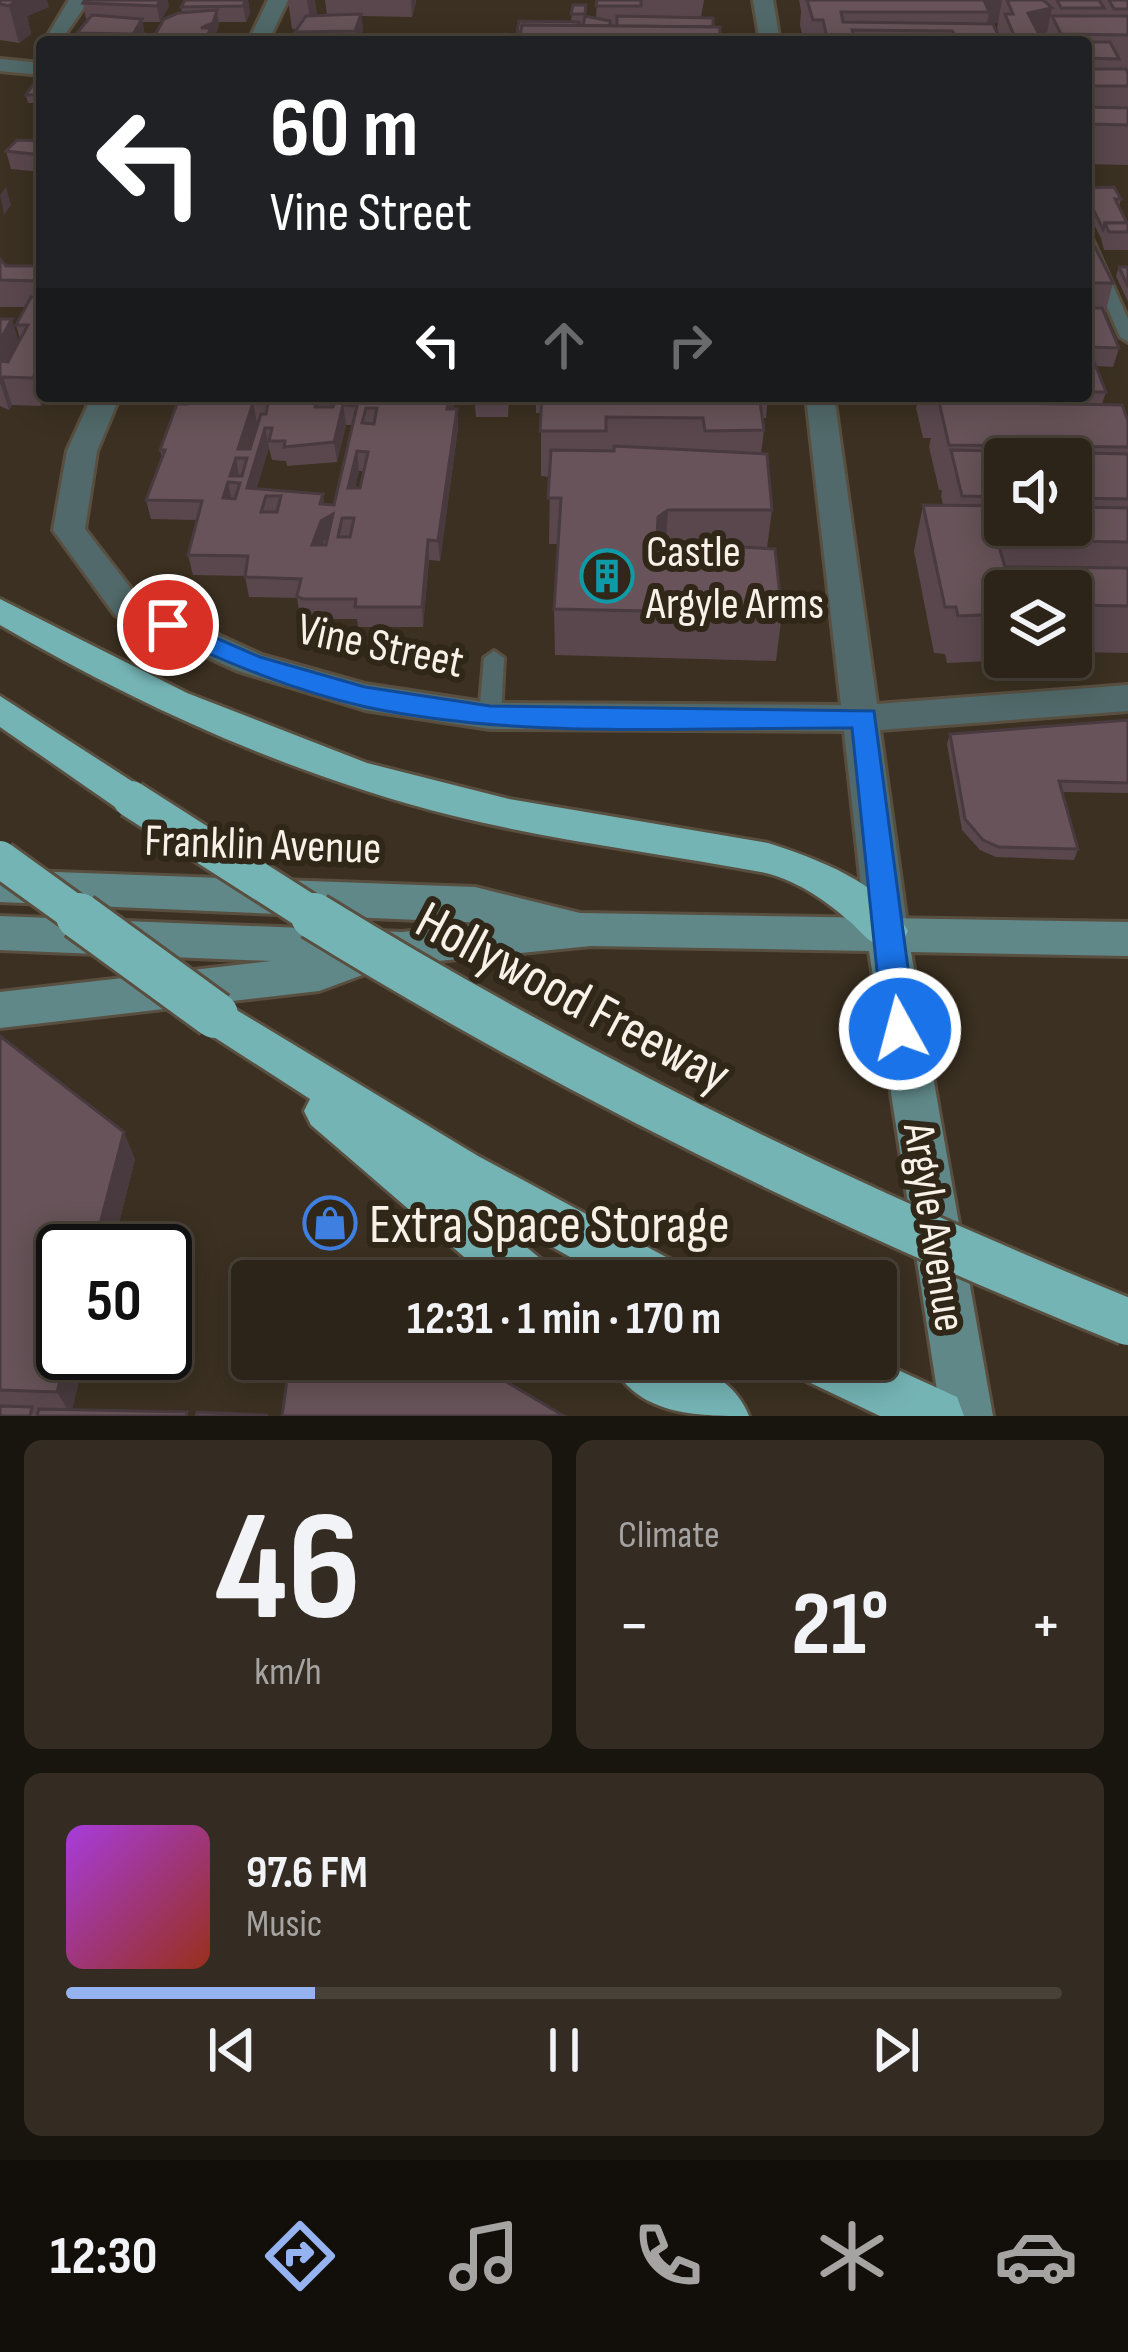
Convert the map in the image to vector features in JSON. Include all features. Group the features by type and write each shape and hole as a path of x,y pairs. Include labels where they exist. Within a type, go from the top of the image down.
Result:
{"highway":[{"path":"0,610 112,674 271,743 453,800 768,858 811,871 853,896 887,932"},
{"name":"Hollywood Freeway","path":"0,710 382,962 545,1054 875,1216 1128,1322"},
{"path":"0,859 214,1015 442,1160 623,1260"},
{"path":"214,1015 504,1260"},
{"path":"668,1380 723,1416"},
{"path":"861,1380 938,1416"}],"main road":[{"name":"Franklin Avenue","path":"0,886 476,903 591,929"},
{"name":"Franklin Avenue","path":"0,933 402,949 591,929 1128,939"},
{"name":"Argyle Avenue","path":"887,932 967,1416"},
{"name":"Franklin Avenue","path":"0,1010 319,973 402,949"}],"street":[{"path":"54,36 79,0"},
{"path":"261,36 278,0"},
{"path":"763,0 769,36"},
{"path":"0,65 36,64"},
{"name":"Vine Street","path":"103,402 82,451 69,530 127,607 250,663 364,697 490,716 864,718 1128,698"},
{"name":"Argyle Avenue","path":"821,402 864,718 887,932"}],"lane":[{"path":"1092,255 1128,337"},
{"path":"490,716 494,658"}],"building":[{"path":"160,0 157,6 83,3"},
{"path":"185,0 246,0 243,6 181,7"},
{"path":"597,0 641,0 641,6 596,6"},
{"path":"807,0 984,0 989,12 841,12 843,22 993,24 998,36 852,30 854,36 827,36 823,20 813,20"},
{"path":"1007,0 1043,0 1052,8 1028,13 1040,36 1014,36 1005,14 1013,14"},
{"path":"1057,0 1099,0 1104,8 1061,8"},
{"path":"1109,0 1128,0 1128,9 1114,9"},
{"path":"573,5 586,5 585,14 571,14"},
{"path":"217,10 213,23 201,28 211,28 207,36 155,35 164,19 178,13"},
{"path":"361,14 355,31 295,32 306,16"},
{"path":"92,15 142,19 133,34 77,33"},
{"path":"585,16 610,21 610,26 583,26"},
{"path":"617,16 713,18 713,27 617,26"},
{"path":"1052,16 1128,16 1128,35 1061,34"},
{"path":"519,21 579,22 579,26 522,25 517,32"},
{"path":"522,25 720,27 719,36 520,36"},
{"path":"1092,42 1110,42 1119,59 1092,58"},
{"path":"1092,69 1126,69 1128,86 1092,86"},
{"path":"1092,107 1128,108 1128,125 1092,124"},
{"path":"17,140 36,141 36,154 6,151"},
{"path":"1114,187 1127,223 1105,223 1103,229 1092,207 1092,188"},
{"path":"1105,223 1128,223 1128,232 1109,232"},
{"path":"1092,247 1095,247 1113,283 1092,283"},
{"path":"0,259 6,266 36,266 36,281 0,280"},
{"path":"31,297 36,297 36,372 33,378 3,377 0,382 0,361 8,362 28,325 16,325"},
{"path":"1092,308 1102,308 1119,348 1092,347"},
{"path":"0,319 12,319 0,340"},
{"path":"1092,356 1106,392 1092,392"},
{"path":"316,402 315,407 333,407 334,402 449,402 447,409 457,409 438,541 428,540 422,607 355,607 356,599 303,599 297,596 301,579 245,577 248,556 188,555 202,501 146,500 177,404","holes":["253,403 268,403 250,449 238,449","343,405 357,406 334,505 320,504 323,494 247,488 265,428 272,428 269,441 285,441 284,447 334,442","366,408 377,408 374,424 362,423","357,451 368,452 360,488 348,488","236,458 247,458 242,476 230,476","228,482 240,483 235,499 223,498","266,496 281,496 277,512 261,512","333,514 326,545 312,545 321,521","342,518 354,518 350,537 338,537"]},
{"path":"542,402 760,402 764,430 705,431 703,418 606,417 606,431 540,431"},
{"path":"939,402 1122,405 1128,421 1128,447 1092,447 1092,438 984,438 984,445 949,445"},
{"path":"614,446 767,454 772,510 668,510 658,517 657,542 775,549 782,614 554,609 561,498 548,498 551,450 614,451"},
{"path":"951,450 984,451 984,497 962,496"},
{"path":"1092,453 1128,454 1128,499 1092,498"},
{"path":"923,505 984,506 984,546 999,546 1005,567 1128,568 1128,606 1092,605 1092,570 984,570 984,615 958,616 956,607 945,607"},
{"path":"1092,507 1128,508 1128,542 1092,541"},
{"path":"1128,720 1128,783 1059,781 1078,849 999,847 983,840 965,819 950,734"},
{"path":"0,1036 124,1132 100,1224 36,1224 36,1380 60,1380 57,1392 0,1390"},
{"path":"287,1380 503,1380 564,1416 282,1416"},
{"path":"0,1406 32,1407 30,1416 0,1416"},
{"path":"39,1409 187,1412 186,1416 37,1416"},
{"path":"197,1412 268,1415 196,1416"}],"place":[{"name":"Castle Argyle Arms","path":"607,576"},
{"name":"Extra Space Storage","path":"330,1223"}],"route":[{"path":"168,625 250,663 364,697 490,716 864,718 900,1029"}]}
